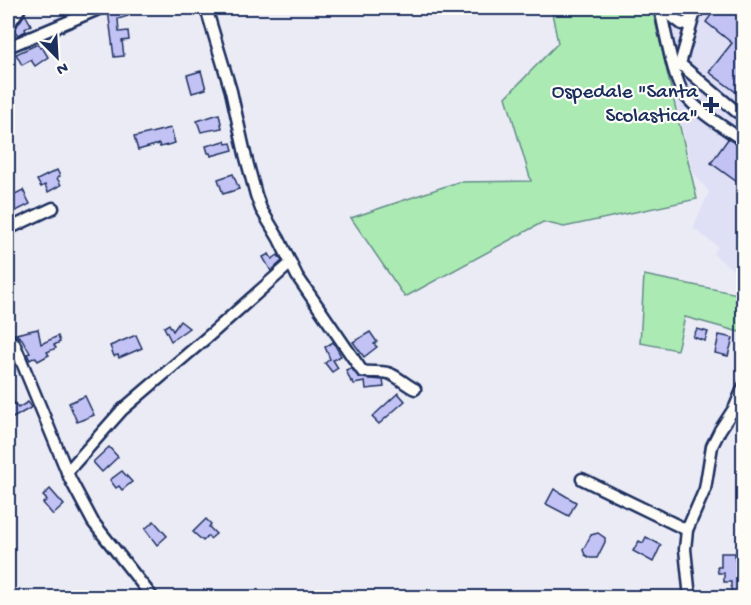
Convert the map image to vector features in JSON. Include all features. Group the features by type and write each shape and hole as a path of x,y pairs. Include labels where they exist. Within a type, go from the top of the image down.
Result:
{"street":[{"path":"8,26 20,8"},
{"path":"8,47 100,8"},
{"path":"206,8 231,91 256,195 291,263 312,300 362,371 372,374 390,373 415,389"},
{"path":"660,8 682,24 688,22 697,11"},
{"path":"660,8 683,94 711,118 744,141"},
{"path":"697,11 680,64 737,112 744,105"},
{"path":"8,229 53,208"},
{"path":"68,472 122,410 291,263"},
{"path":"8,338 14,343 68,472 93,522 153,597"},
{"path":"690,597 685,549 687,530 705,489 712,446 735,407 744,386"},
{"path":"582,479 687,530"}],"shaded area":[{"name":"Ospedale \"Santa Scolastica\"","path":"654,8 743,8 743,278 713,254 718,247 693,228 709,192 693,172"}],"green space":[{"path":"551,8 652,8 697,199 564,227 543,222 405,297 351,218 458,182 531,181 506,97 558,43"},
{"path":"644,275 743,295 743,333 685,317 677,350 640,343"}],"building":[{"path":"125,8 128,16 118,19 119,32 128,31 129,40 122,41 124,56 114,57 108,10"},
{"path":"710,8 744,8 744,98 709,72 732,43 706,22 714,11"},
{"path":"25,14 31,25 18,35 14,30"},
{"path":"38,44 48,57 35,66 31,60 22,65 16,54"},
{"path":"201,71 206,89 192,93 187,75"},
{"path":"219,114 222,128 201,132 197,121"},
{"path":"171,128 175,143 160,147 159,144 138,150 134,137"},
{"path":"728,139 744,148 744,187 711,163"},
{"path":"225,141 226,144 231,143 233,150 211,156 208,153 206,146"},
{"path":"57,170 60,176 57,178 61,185 48,192 45,185 41,187 37,180"},
{"path":"233,174 239,189 223,194 218,179"},
{"path":"23,190 30,204 16,211 9,197"},
{"path":"269,254 272,259 278,255 282,261 271,271 263,257"},
{"path":"180,321 189,328 171,341 164,327 169,324 173,331"},
{"path":"38,329 41,344 58,336 60,342 54,345 56,348 47,352 49,355 38,361 35,357 30,360 27,354 30,353 22,339 16,334"},
{"path":"697,329 708,332 705,341 693,337"},
{"path":"370,332 377,342 374,344 377,347 364,357 353,342"},
{"path":"136,335 142,348 119,358 118,355 114,356 110,346"},
{"path":"719,335 733,338 728,356 715,353"},
{"path":"333,342 341,356 333,360 338,368 332,372 325,363 330,359 325,347"},
{"path":"351,368 360,378 383,380 384,387 366,389 365,382 354,384 346,370"},
{"path":"398,393 405,401 379,424 372,417"},
{"path":"85,396 94,415 77,422 69,403"},
{"path":"12,400 18,408 28,402 32,407 13,418 10,415 8,417 8,404"},
{"path":"109,447 118,457 102,472 93,462"},
{"path":"122,471 132,482 122,490 119,486 116,488 110,480"},
{"path":"50,489 64,505 53,515 43,503 47,500 43,496"},
{"path":"554,489 576,502 569,516 546,504"},
{"path":"206,519 211,524 209,527 216,534 210,539 208,536 203,541 193,532"},
{"path":"154,521 167,536 157,545 145,529"},
{"path":"598,533 605,538 605,542 597,558 590,558 583,550 591,535"},
{"path":"646,537 661,545 653,562 633,551 639,541 643,543"},
{"path":"721,553 735,553 735,560 742,559 744,592 731,593 731,582 724,582 724,573 718,573 717,567 721,567"}],"place":[{"name":"Ospedale \"Santa Scolastica\"","path":"711,105"}]}
